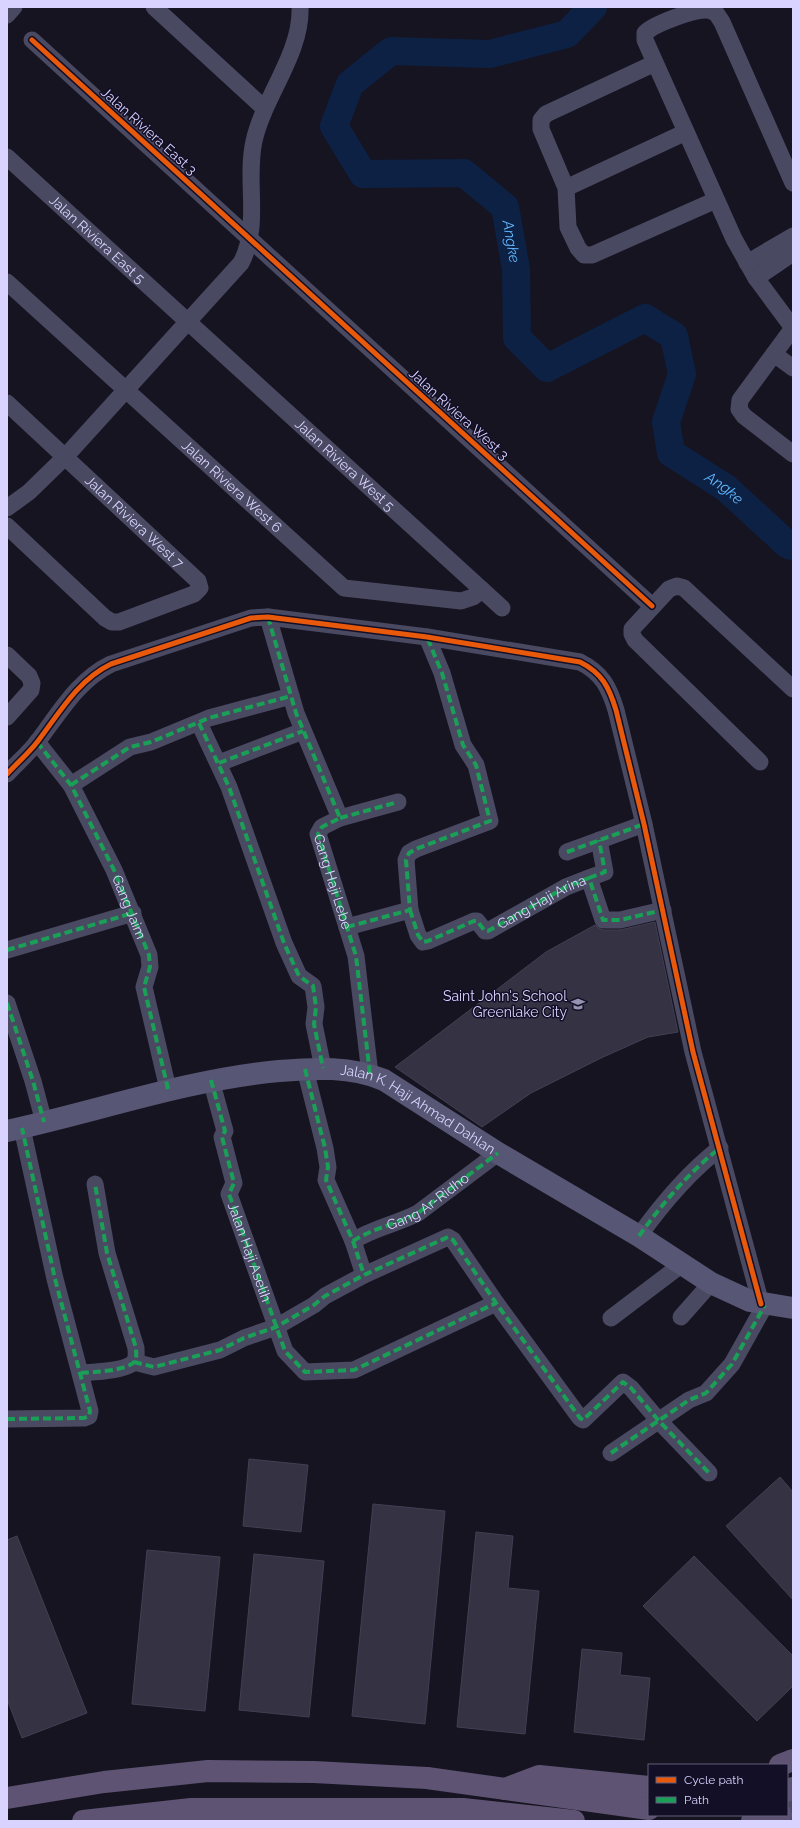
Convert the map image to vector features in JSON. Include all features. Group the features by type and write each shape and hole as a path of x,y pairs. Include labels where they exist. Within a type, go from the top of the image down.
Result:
{"main road":[{"name":"Jalan K. Haji Ahmad Dahlan","path":"15,1130 168,1089 211,1080 260,1073 314,1068 350,1070 370,1074 384,1080 498,1152 639,1236 711,1283 736,1296 775,1306"},
{"path":"783,1764 793,1760"},
{"path":"7,1798 104,1782 208,1772 314,1772 428,1778 537,1795 648,1809"},
{"path":"505,1789 539,1776 648,1787"},
{"path":"82,1821 191,1809 463,1809 574,1821"},
{"path":"463,1809 496,1821"},
{"path":"752,1821 777,1816"}],"street":[{"path":"7,15 14,7"},
{"path":"154,7 264,108"},
{"path":"7,508 29,492 66,457 241,263 247,252 252,226 250,174 254,140 264,108 298,33 300,7"},
{"path":"793,183 722,22 716,13 706,10 670,18 651,27 645,33 645,40 716,200 756,278 793,328 740,400 739,409 744,416 793,454"},
{"name":"Jalan Riviera East 3","path":"32,40 250,239"},
{"path":"655,64 546,114 541,120 541,129 566,188 568,227 578,248 584,255 592,255 716,200"},
{"path":"566,188 686,132"},
{"name":"Jalan Riviera East 5","path":"7,157 188,322"},
{"path":"747,263 793,236"},
{"name":"Jalan Riviera West 3","path":"250,239 652,606"},
{"path":"756,278 793,253"},
{"name":"Jalan Riviera West 6","path":"7,282 344,588 461,601 473,597 482,590"},
{"name":"Jalan Riviera West 5","path":"188,322 502,608"},
{"path":"774,354 793,368"},
{"name":"Jalan Riviera West 7","path":"7,403 198,581 200,588 194,594 119,622 112,622 105,618 7,526"},
{"path":"760,762 635,640 632,634 632,629 669,588 677,586 684,588 793,690"},
{"path":"7,774 37,742 81,685 100,669 111,664 251,618 268,617 427,638 580,662 592,668 602,679 611,693 616,710 644,824 693,1052 720,1148 775,1306 732,1364 706,1393 689,1400 611,1453"},
{"name":"Gang Haji Lebe","path":"268,617 303,731 340,818 322,827 318,834 356,956 370,1074"},
{"path":"347,927 410,910 406,860 410,853 416,849 490,821 476,765 464,745 442,673 427,638"},
{"path":"7,655 29,676 32,683 31,690 7,717"},
{"path":"71,785 130,747 151,742 209,718 291,696"},
{"path":"199,723 229,787 284,943 299,976 313,986 316,1007 314,1024 314,1068 328,1167 326,1180 353,1241 364,1275"},
{"path":"219,763 303,731"},
{"name":"Gang Jaim","path":"37,742 71,785 114,870 149,955 149,974 145,981 144,987 168,1089"},
{"path":"340,818 398,802"},
{"path":"567,852 644,824"},
{"path":"589,878 605,872 599,840"},
{"name":"Gang Haji Arina","path":"410,910 418,935 424,942 474,920 477,921 483,929 488,931 566,887 589,878 603,920 620,920 663,910"},
{"path":"7,950 133,913"},
{"path":"8,1007 33,1081 44,1122"},
{"name":"Jalan Haji Aselih","path":"211,1080 225,1131 222,1136 234,1183 229,1194 285,1352 304,1372 354,1370 496,1303"},
{"path":"7,1419 84,1418 89,1416 90,1411 15,1130"},
{"path":"639,1236 652,1218 702,1162 720,1148"},
{"name":"Gang Ar-Ridho","path":"353,1241 368,1232 405,1220 418,1213 498,1152"},
{"path":"81,1373 126,1367 134,1362 136,1357 136,1348 107,1252 95,1184"},
{"path":"134,1362 154,1367 220,1350 244,1338 276,1327 314,1305 325,1296 364,1275 448,1237 453,1240 496,1303 580,1418 583,1420 623,1382 632,1388 659,1421 709,1473"},
{"path":"611,1318 681,1264"},
{"path":"681,1317 711,1283"}],"building":[{"name":"Saint John's School Greenlake City","path":"655,922 678,1032 648,1037 601,1058 531,1093 482,1127 395,1067 546,952 595,925 603,930 620,930"},
{"path":"249,1459 308,1465 301,1532 243,1526"},
{"path":"780,1477 793,1492 793,1600 726,1526"},
{"path":"373,1504 445,1511 425,1724 352,1716"},
{"path":"476,1532 513,1536 508,1588 539,1591 525,1734 457,1727"},
{"path":"17,1536 87,1713 22,1738 7,1699 7,1540"},
{"path":"147,1550 220,1557 205,1711 132,1704"},
{"path":"254,1554 324,1561 309,1717 239,1710"},
{"path":"694,1556 793,1656 793,1686 757,1721 643,1606"},
{"path":"582,1649 622,1653 620,1675 650,1678 644,1740 574,1732"}],"waterway":[{"name":"Angke","path":"593,7 567,34 490,54 391,51 350,84 334,126 363,174 464,173 505,207 516,269 517,338 547,368 645,318 674,336 682,374 666,422 671,453 726,488 788,545 793,546"}],"marked path":[{"path":"268,617 296,713 340,818 322,827 318,834 356,956 370,1074"},
{"path":"347,927 410,910 406,860 409,853 490,821 476,765 463,745 442,673 427,637"},
{"path":"71,785 130,747 151,742 209,718 291,696"},
{"path":"199,723 229,787 284,943 299,976 313,986 316,1007 314,1024 323,1068"},
{"path":"219,763 303,731"},
{"path":"37,742 71,785 114,870 149,955 150,967 144,987 168,1089"},
{"path":"340,818 398,802"},
{"path":"567,852 644,824"},
{"path":"589,878 605,872 599,840"},
{"path":"410,910 418,935 423,942 474,921 477,921 485,931 488,931 566,887 589,878 603,920 620,920 663,910"},
{"path":"7,950 133,913"},
{"path":"7,1003 33,1081 44,1122"},
{"path":"305,1069 325,1148 328,1167 326,1180 353,1241 364,1275"},
{"path":"211,1080 225,1131 222,1137 234,1183 229,1194 285,1351 305,1372 354,1370 496,1303"},
{"path":"7,1419 84,1418 89,1416 90,1411 55,1279 22,1128"},
{"path":"639,1236 676,1189 720,1148"},
{"path":"353,1241 418,1213 498,1153"},
{"path":"81,1373 125,1367 135,1361 136,1356 136,1348 107,1253 95,1184"},
{"path":"134,1362 154,1367 220,1350 244,1338 276,1327 314,1305 325,1296 364,1275 448,1237 453,1240 496,1303 580,1418 583,1420 623,1382 631,1388 659,1421 709,1473"},
{"path":"611,1453 689,1400 706,1393 732,1364 765,1305"}],"cycle path":[{"path":"32,40 652,606"},
{"path":"7,774 27,754 70,698 99,671 111,664 251,618 268,617 427,637 580,662 588,666 604,682 611,694 616,710 644,824 693,1052 761,1304"}],"place":[{"name":"Saint John's School Greenlake City","path":"578,1004"}]}
